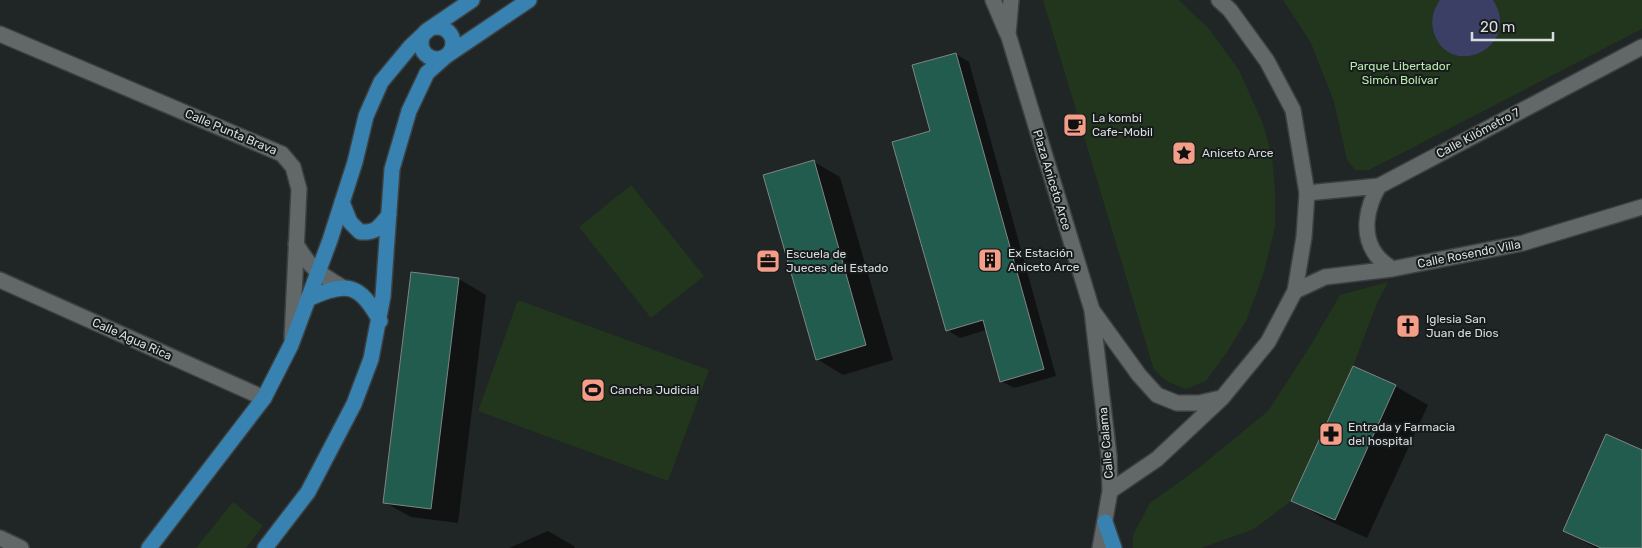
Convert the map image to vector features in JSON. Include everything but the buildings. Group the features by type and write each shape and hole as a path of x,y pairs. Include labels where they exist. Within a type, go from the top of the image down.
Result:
{"main road":[{"path":"149,548 264,398 291,345 330,240 366,116 381,82 410,47 428,30 472,0"},
{"path":"264,548 308,492 354,404 371,359 380,321 383,296 392,170 409,111 427,73 446,56 529,0"},
{"path":"438,27 452,36 452,47 446,56 437,59 424,53 421,44 422,38 428,30 438,27"},
{"path":"342,202 350,222 360,232 370,233 379,228 389,215"},
{"path":"308,299 328,289 342,287 360,293 370,303 380,321"},
{"path":"1104,522 1114,548"}],"street":[{"path":"993,0 1008,34"},
{"name":"Plaza Aniceto Arce","path":"1011,0 1008,34 1092,310 1139,375 1158,395 1177,403 1199,403 1222,398"},
{"path":"1219,0 1230,10 1267,61 1292,110 1307,193 1304,236 1295,291 1268,342 1222,398"},
{"name":"Calle Punta Brava","path":"0,34 282,154 293,167 299,189 291,345"},
{"name":"Calle Kilómetro 7","path":"1307,193 1379,186 1642,47"},
{"path":"1379,186 1372,197 1366,220 1368,239 1376,255 1392,269"},
{"name":"Calle Rosendo Villa","path":"1295,291 1325,277 1392,269 1523,244 1642,207"},
{"path":"296,244 305,253 314,254 330,240"},
{"path":"296,244 308,263 318,273 342,287"},
{"name":"Calle Agua Rica","path":"0,280 264,398"},
{"name":"Calle Calama","path":"1092,310 1109,456 1110,491"},
{"name":"Calle Calama","path":"1110,491 1157,459 1222,398"},
{"path":"1100,548 1110,491"},
{"path":"0,538 21,548"}],"green space":[{"path":"1043,0 1179,0 1209,29 1239,70 1263,124 1272,157 1275,189 1275,227 1264,272 1247,319 1227,352 1206,381 1186,389 1168,382 1154,370"},
{"name":"Parque Libertador Simón Bolívar","path":"1283,0 1642,0 1642,29 1369,170 1355,170 1347,160 1334,102 1311,43"},
{"path":"631,185 704,276 651,318 579,227"},
{"path":"1388,282 1378,301 1353,366 1291,501 1254,529 1201,548 1133,548 1133,535 1150,503 1196,470 1268,411 1309,348 1340,295"},
{"name":"Cancha Judicial","path":"518,300 709,370 668,481 478,411"},
{"path":"233,502 263,526 246,548 196,548"}],"water":[{"path":"1440,0 1493,0 1500,17 1499,32 1492,44 1481,52 1468,56 1454,55 1442,47 1434,33 1432,24 1434,12"}],"place":[{"name":"La kombi Cafe-Mobil","path":"1075,125"},
{"name":"Aniceto Arce","path":"1184,153"},
{"name":"Ex Estación Aniceto Arce","path":"990,260"},
{"name":"Escuela de Jueces del Estado","path":"768,261"},
{"name":"Iglesia San Juan de Dios","path":"1408,326"},
{"name":"Cancha Judicial","path":"593,390"},
{"name":"Entrada y Farmacia del hospital","path":"1331,434"}]}
